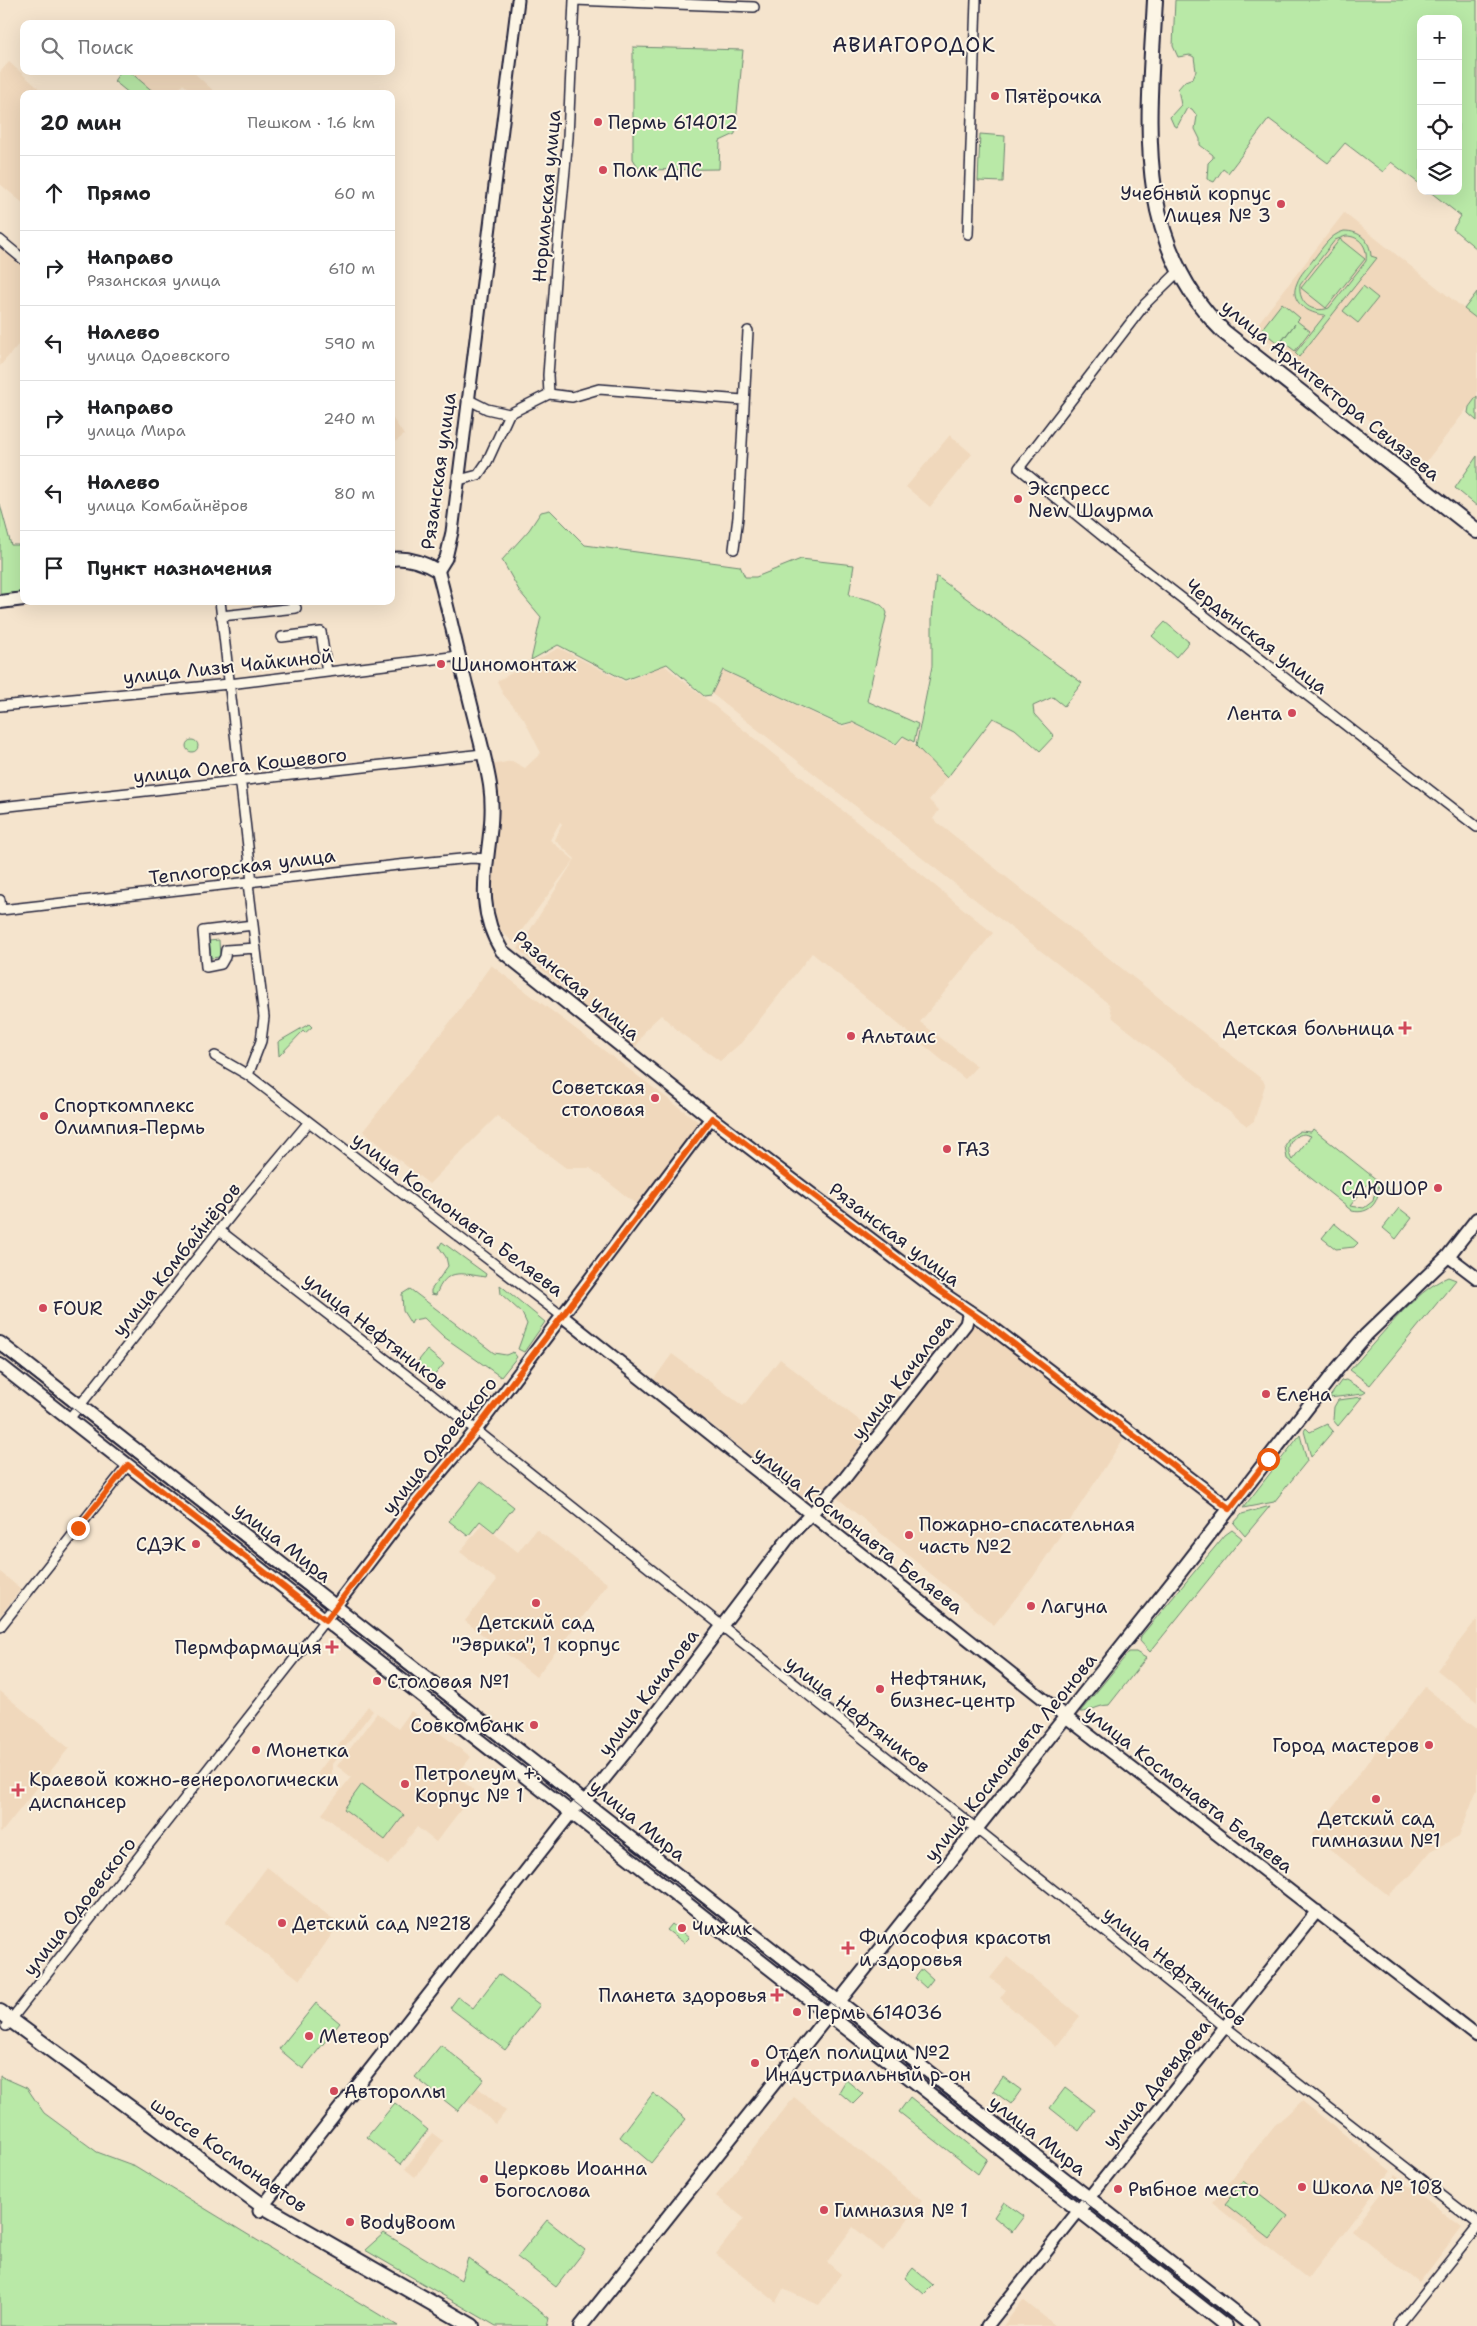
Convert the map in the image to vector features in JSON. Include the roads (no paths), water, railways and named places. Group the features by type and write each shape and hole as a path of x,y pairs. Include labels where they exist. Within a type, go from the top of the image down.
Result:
{"main road":[{"name":"улица Архитектора Свиязева","path":"1155,0 1149,166 1158,210 1179,271 1195,298 1224,332 1477,531"},
{"path":"395,559 425,563 438,571"},
{"name":"Рязанская улица","path":"438,571 483,754 492,804 485,905 490,929 502,951 712,1118 989,1325 1230,1509"},
{"path":"0,602 20,600"},
{"name":"улица Космонавта Леонова","path":"581,2326 1366,1335 1448,1256 1477,1219"},
{"name":"улица Мира","path":"0,1343 1252,2326"},
{"name":"улица Мира","path":"0,1364 1226,2326"},
{"name":"шоссе Космонавтов","path":"4,2020 306,2240 457,2326"},
{"name":"шоссе Космонавтов","path":"261,2208 472,2326"}],"street":[{"name":"Рязанская улица","path":"438,571 446,558 458,480 518,0"},
{"path":"574,0 754,7"},
{"name":"Норильская улица","path":"549,394 548,375 553,306 568,137 574,0"},
{"path":"968,234 976,0"},
{"path":"0,240 20,257"},
{"name":"Чердынская улица","path":"1179,271 1145,304 1019,468 1116,547 1477,827"},
{"path":"734,549 738,517 748,331"},
{"path":"467,399 487,410 509,414 549,394 572,397 599,389 743,400"},
{"path":"458,480 478,475 488,462 509,414"},
{"path":"220,605 264,1017 261,1041 248,1075"},
{"path":"221,616 296,608"},
{"path":"282,638 321,632 327,672"},
{"name":"улица Лизы Чайкиной","path":"0,706 229,684 458,656"},
{"name":"улица Олега Кошевого","path":"0,807 483,754"},
{"name":"Теплогорская улица","path":"1,910 463,859 487,859"},
{"path":"0,900 1,910"},
{"path":"254,924 203,932 206,967 221,964 226,950 256,948"},
{"name":"улица Космонавта Беляева","path":"215,1056 248,1075 562,1316 1066,1716 1477,2036"},
{"name":"улица Одоевского","path":"4,2020 326,1620 405,1515 476,1430 712,1118"},
{"name":"улица Комбайнёров","path":"69,1419 309,1122"},
{"name":"улица Нефтяников","path":"220,1230 476,1430 1224,2026 1477,2223"},
{"path":"1448,1256 1477,1278"},
{"name":"улица Качалова","path":"261,2208 582,1800 592,1794 630,1747 790,1536 845,1478 966,1324 968,1311"},
{"path":"0,1627 128,1465"},
{"name":"улица Давыдова","path":"987,2326 1316,1911"},
{"path":"1398,2326 1477,2227"}],"tram line":[{"path":"0,1351 1242,2326"}],"place":[{"name":"Пятёрочка","path":"995,96"},
{"name":"Пермь 614012","path":"598,122"},
{"name":"Полк ДПС","path":"603,170"},
{"name":"Учебный корпус Лицея № 3","path":"1281,204"},
{"name":"Экспресс New Шаурма","path":"1018,499"},
{"name":"Шиномонтаж","path":"441,664"},
{"name":"Лента","path":"1292,713"},
{"name":"Детская больница","path":"1405,1028"},
{"name":"Альтаис","path":"851,1036"},
{"name":"Советская столовая","path":"655,1098"},
{"name":"Спорткомплекс Олимпия-Пермь","path":"44,1116"},
{"name":"ГАЗ","path":"947,1149"},
{"name":"СДЮШОР","path":"1438,1188"},
{"name":"FOUR","path":"43,1308"},
{"name":"Елена","path":"1266,1394"},
{"name":"Пожарно-спасательная часть №2","path":"909,1535"},
{"name":"СДЭК","path":"196,1544"},
{"name":"Детский сад \"Эврика\", 1 корпус","path":"536,1603"},
{"name":"Лагуна","path":"1031,1606"},
{"name":"Пермфармация","path":"332,1647"},
{"name":"Столовая №1","path":"377,1681"},
{"name":"Нефтяник, бизнес-центр","path":"880,1689"},
{"name":"Совкомбанк","path":"534,1725"},
{"name":"Город мастеров","path":"1429,1745"},
{"name":"Монетка","path":"256,1750"},
{"name":"Петролеум +. Корпус № 1","path":"405,1784"},
{"name":"Краевой кожно-венерологически диспансер","path":"18,1790"},
{"name":"Детский сад гимназии №1","path":"1376,1799"},
{"name":"Детский сад №218","path":"282,1923"},
{"name":"Чижик","path":"682,1928"},
{"name":"Философия красоты и здоровья","path":"848,1948"},
{"name":"Планета здоровья","path":"777,1995"},
{"name":"Пермь 614036","path":"797,2012"},
{"name":"Метеор","path":"309,2036"},
{"name":"Отдел полиции №2 Индустриальный р-он","path":"755,2063"},
{"name":"Автороллы","path":"334,2091"},
{"name":"Церковь Иоанна Богослова","path":"484,2179"},
{"name":"Школа № 108","path":"1302,2187"},
{"name":"Рыбное место","path":"1118,2189"},
{"name":"Гимназия № 1","path":"824,2210"},
{"name":"BodyBoom","path":"350,2222"}],"district":[{"name":"АВИАГОРОДОК","path":"914,45"}]}
